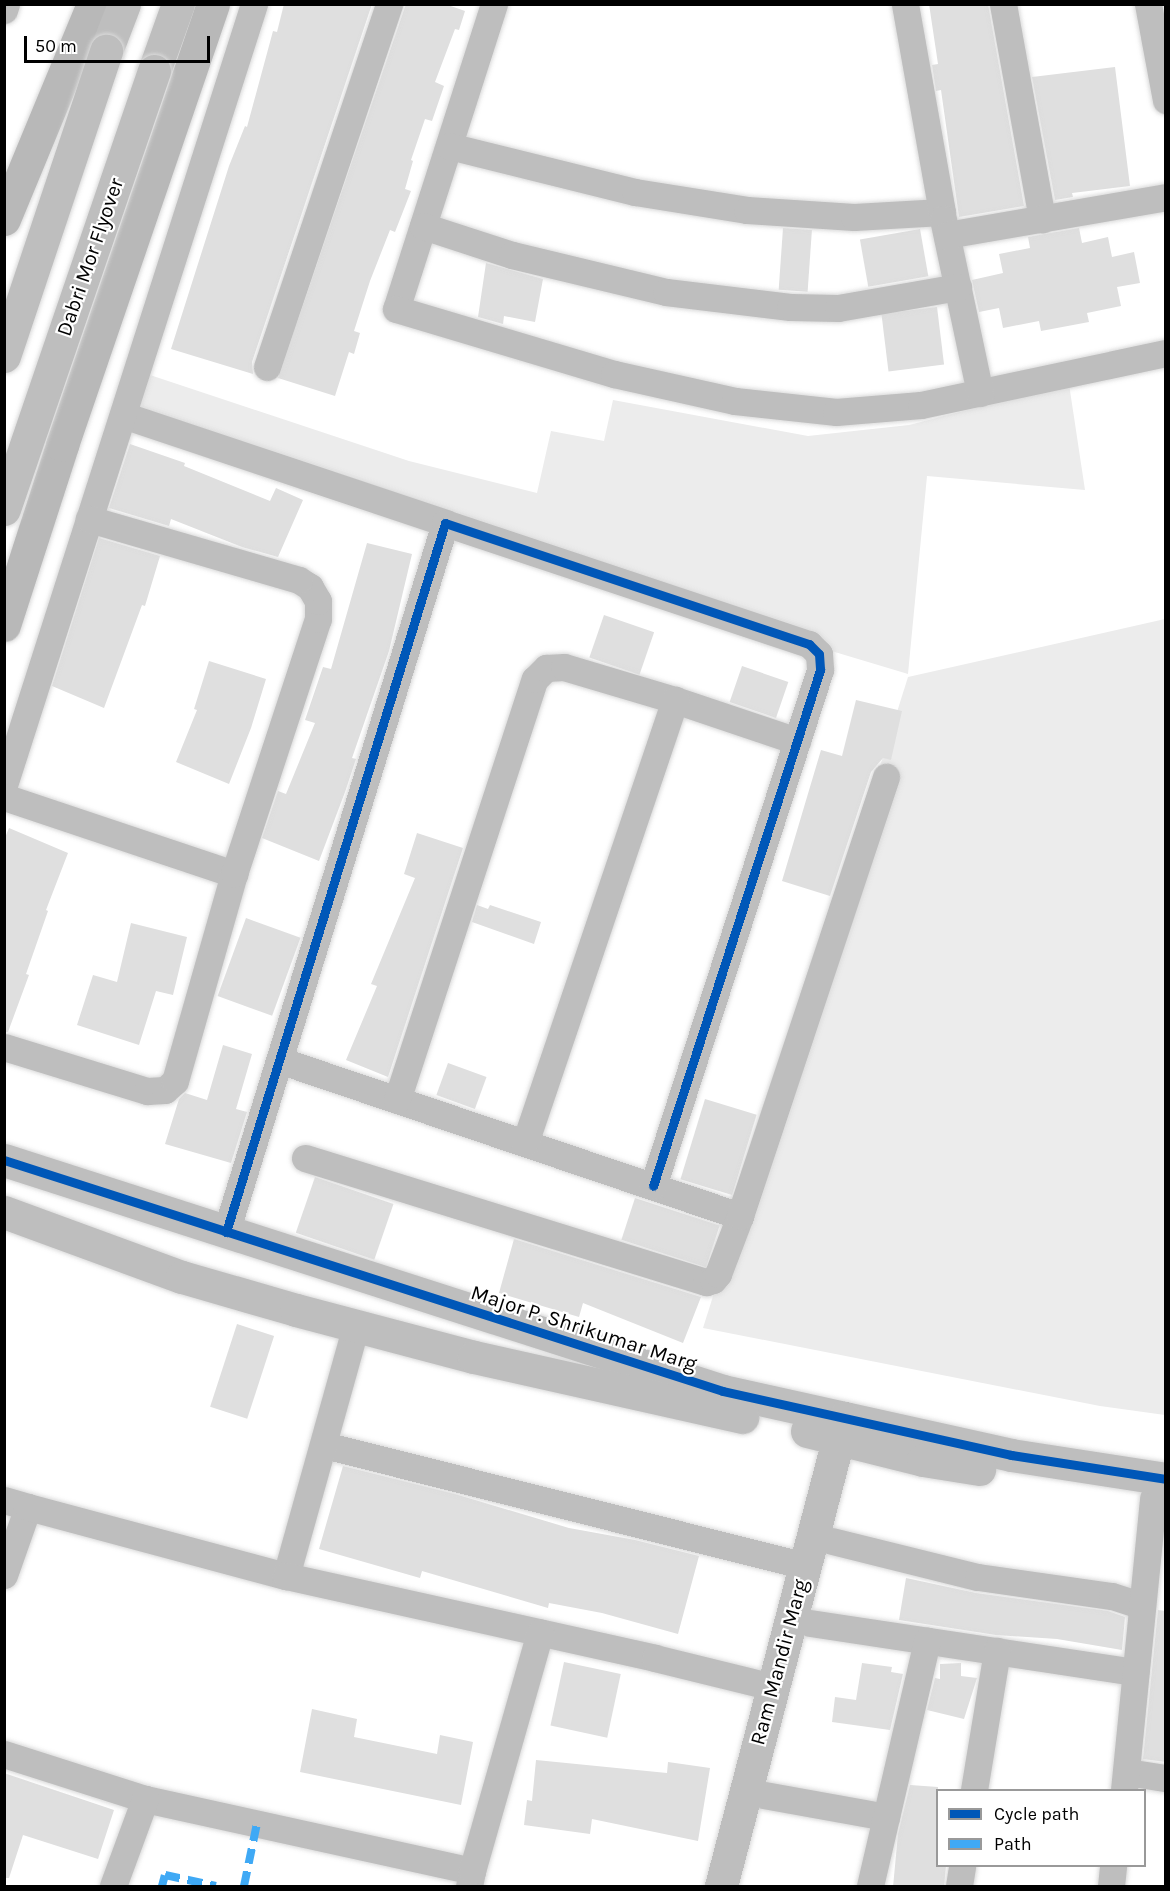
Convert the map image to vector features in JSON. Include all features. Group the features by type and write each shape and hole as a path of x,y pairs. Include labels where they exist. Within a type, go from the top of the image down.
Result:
{"main road":[{"path":"5,214 93,4"},
{"path":"4,625 62,445 213,4"}],"street":[{"path":"4,10 6,4"},
{"path":"4,357 106,51 124,4"},
{"name":"Dabri Mor Flyover","path":"4,509 178,4"},
{"path":"4,785 254,4"},
{"path":"267,367 389,4"},
{"path":"494,4 396,309 603,371 735,401 836,412 921,405 1166,353"},
{"path":"905,4 944,224 980,393"},
{"path":"1003,4 1042,219"},
{"path":"1154,6 1166,100"},
{"path":"449,146 635,192 747,210 944,224 1042,219 1166,197"},
{"path":"423,226 512,255 666,292 790,307 838,308 958,287"},
{"path":"123,415 809,644 819,654 820,670 653,1186"},
{"path":"4,1047 147,1091 165,1090 175,1081 234,874 318,619 318,601 310,587 299,580 89,519"},
{"path":"226,1232 445,524"},
{"path":"397,1100 535,679 546,668 564,667 675,700 797,741"},
{"path":"525,1143 675,700"},
{"path":"304,1158 706,1282 713,1280 718,1274 740,1216 886,777"},
{"path":"4,797 234,874"},
{"path":"279,1060 740,1216"},
{"name":"Major P. Shrikumar Marg","path":"4,1160 850,1430 923,1461 1161,1492"},
{"name":"Major P. Shrikumar Marg","path":"4,1212 182,1277 474,1357 850,1430"},
{"path":"286,1576 356,1326"},
{"name":"Ram Mandir Marg","path":"741,1887 832,1540 847,1470 850,1430"},
{"name":"Ram Mandir Marg","path":"721,1887 804,1566 850,1430"},
{"path":"324,1445 804,1566"},
{"path":"1161,1492 1140,1605 1125,1781 1166,1778"},
{"path":"4,1575 16,1503 286,1576 540,1632 773,1687"},
{"path":"832,1540 978,1577 1112,1596 1140,1605"},
{"path":"810,1623 1135,1672"},
{"path":"4,1754 145,1799 470,1879 540,1632"},
{"path":"870,1887 927,1641"},
{"path":"974,1789 997,1651"},
{"path":"764,1795 886,1816"},
{"path":"113,1887 145,1799"},
{"path":"959,1887 962,1867"},
{"path":"1111,1887 1113,1867"}],"shaded area":[{"path":"150,375 409,461 537,493 551,431 604,441 613,400 808,436 909,425 1069,384 1085,490 927,476 908,674 765,631 136,413"},
{"path":"1165,619 1165,1415 1100,1406 703,1328 908,677"}],"building":[{"path":"284,4 372,4 252,362 253,374 171,349 229,166 245,126 247,127 273,31 277,32"},
{"path":"406,4 445,4 465,11 459,30 455,29 435,82 444,86 432,121 425,119 411,160 413,161 405,189 411,191 395,232 390,230 370,281 354,331 360,333 354,354 349,352 335,396 278,378"},
{"path":"929,4 988,4 1024,206 959,217 941,90 936,91 932,65 938,64"},
{"path":"1115,67 1130,186 1072,193 1073,197 1055,200 1032,77"},
{"path":"783,228 812,230 808,292 779,290"},
{"path":"1079,228 1082,243 1108,237 1112,257 1134,252 1140,283 1117,287 1121,306 1087,313 1089,322 1041,331 1039,321 1003,328 999,308 979,312 972,280 1003,273 999,254 1030,248 1028,237"},
{"path":"920,229 928,276 868,287 860,240"},
{"path":"486,263 543,279 535,322 504,316 503,324 478,317"},
{"path":"937,307 944,365 888,371 881,314"},
{"path":"130,444 185,463 184,466 270,501 276,488 303,500 278,557 242,547 171,519 169,526 109,508"},
{"path":"99,538 160,556 145,606 142,605 104,708 52,686"},
{"path":"367,543 412,554 389,651 352,758 356,759 345,792 319,861 262,838 278,791 286,794 315,723 305,720 323,667 331,669"},
{"path":"604,615 654,632 639,675 589,658"},
{"path":"209,661 266,679 251,728 229,784 176,762 197,710 194,709"},
{"path":"742,666 788,682 776,718 730,702"},
{"path":"856,700 902,711 891,760 883,758 871,772 830,896 782,881 821,750 842,756"},
{"path":"9,828 68,853 46,910 48,911 26,974 29,975 8,1032 4,1032 4,840"},
{"path":"417,833 463,848 388,1077 346,1060 377,986 371,984 415,878 404,874"},
{"path":"477,905 488,909 490,905 541,922 534,944 472,922"},
{"path":"246,918 301,938 272,1016 218,996"},
{"path":"131,923 187,937 173,995 156,991 139,1045 77,1025 93,975 117,982"},
{"path":"223,1045 252,1054 236,1109 247,1112 231,1163 165,1144 179,1099 185,1093 207,1100"},
{"path":"448,1063 487,1077 475,1109 436,1095"},
{"path":"705,1099 757,1115 732,1195 680,1179"},
{"path":"315,1177 393,1204 374,1260 296,1233"},
{"path":"635,1198 720,1226 706,1267 621,1240"},
{"path":"514,1239 701,1297 683,1343 583,1303 579,1317 499,1293"},
{"path":"237,1324 274,1336 247,1419 210,1407"},
{"path":"343,1466 455,1494 569,1528 635,1540 699,1556 678,1634 602,1613 549,1603 548,1608 422,1571 420,1578 319,1549"},
{"path":"906,1578 976,1593 1108,1611 1125,1617 1122,1650 1057,1639 996,1635 899,1620"},
{"path":"1158,1610 1166,1611 1166,1762 1143,1759"},
{"path":"564,1662 621,1674 607,1738 550,1726"},
{"path":"862,1663 892,1667 891,1672 903,1674 890,1730 832,1722 835,1697 856,1700"},
{"path":"961,1663 961,1676 977,1678 964,1719 927,1710 935,1678 940,1679 940,1664"},
{"path":"312,1709 357,1719 354,1737 437,1754 440,1735 473,1742 461,1805 300,1772"},
{"path":"536,1760 667,1773 668,1762 710,1768 698,1841 592,1819 590,1834 524,1825 527,1800 532,1801"},
{"path":"4,1773 114,1810 98,1859 23,1835 9,1878 4,1878"},
{"path":"910,1785 938,1787 936,1789 936,1867 946,1867 944,1887 893,1887 898,1834"}],"marked path":[{"path":"244,1886 257,1823"},
{"path":"162,1886 165,1875 216,1886"}],"cycle path":[{"path":"226,1232 445,523 809,644 819,654 820,670 653,1186"},
{"path":"4,1160 723,1391 1011,1455 1166,1479"}]}
